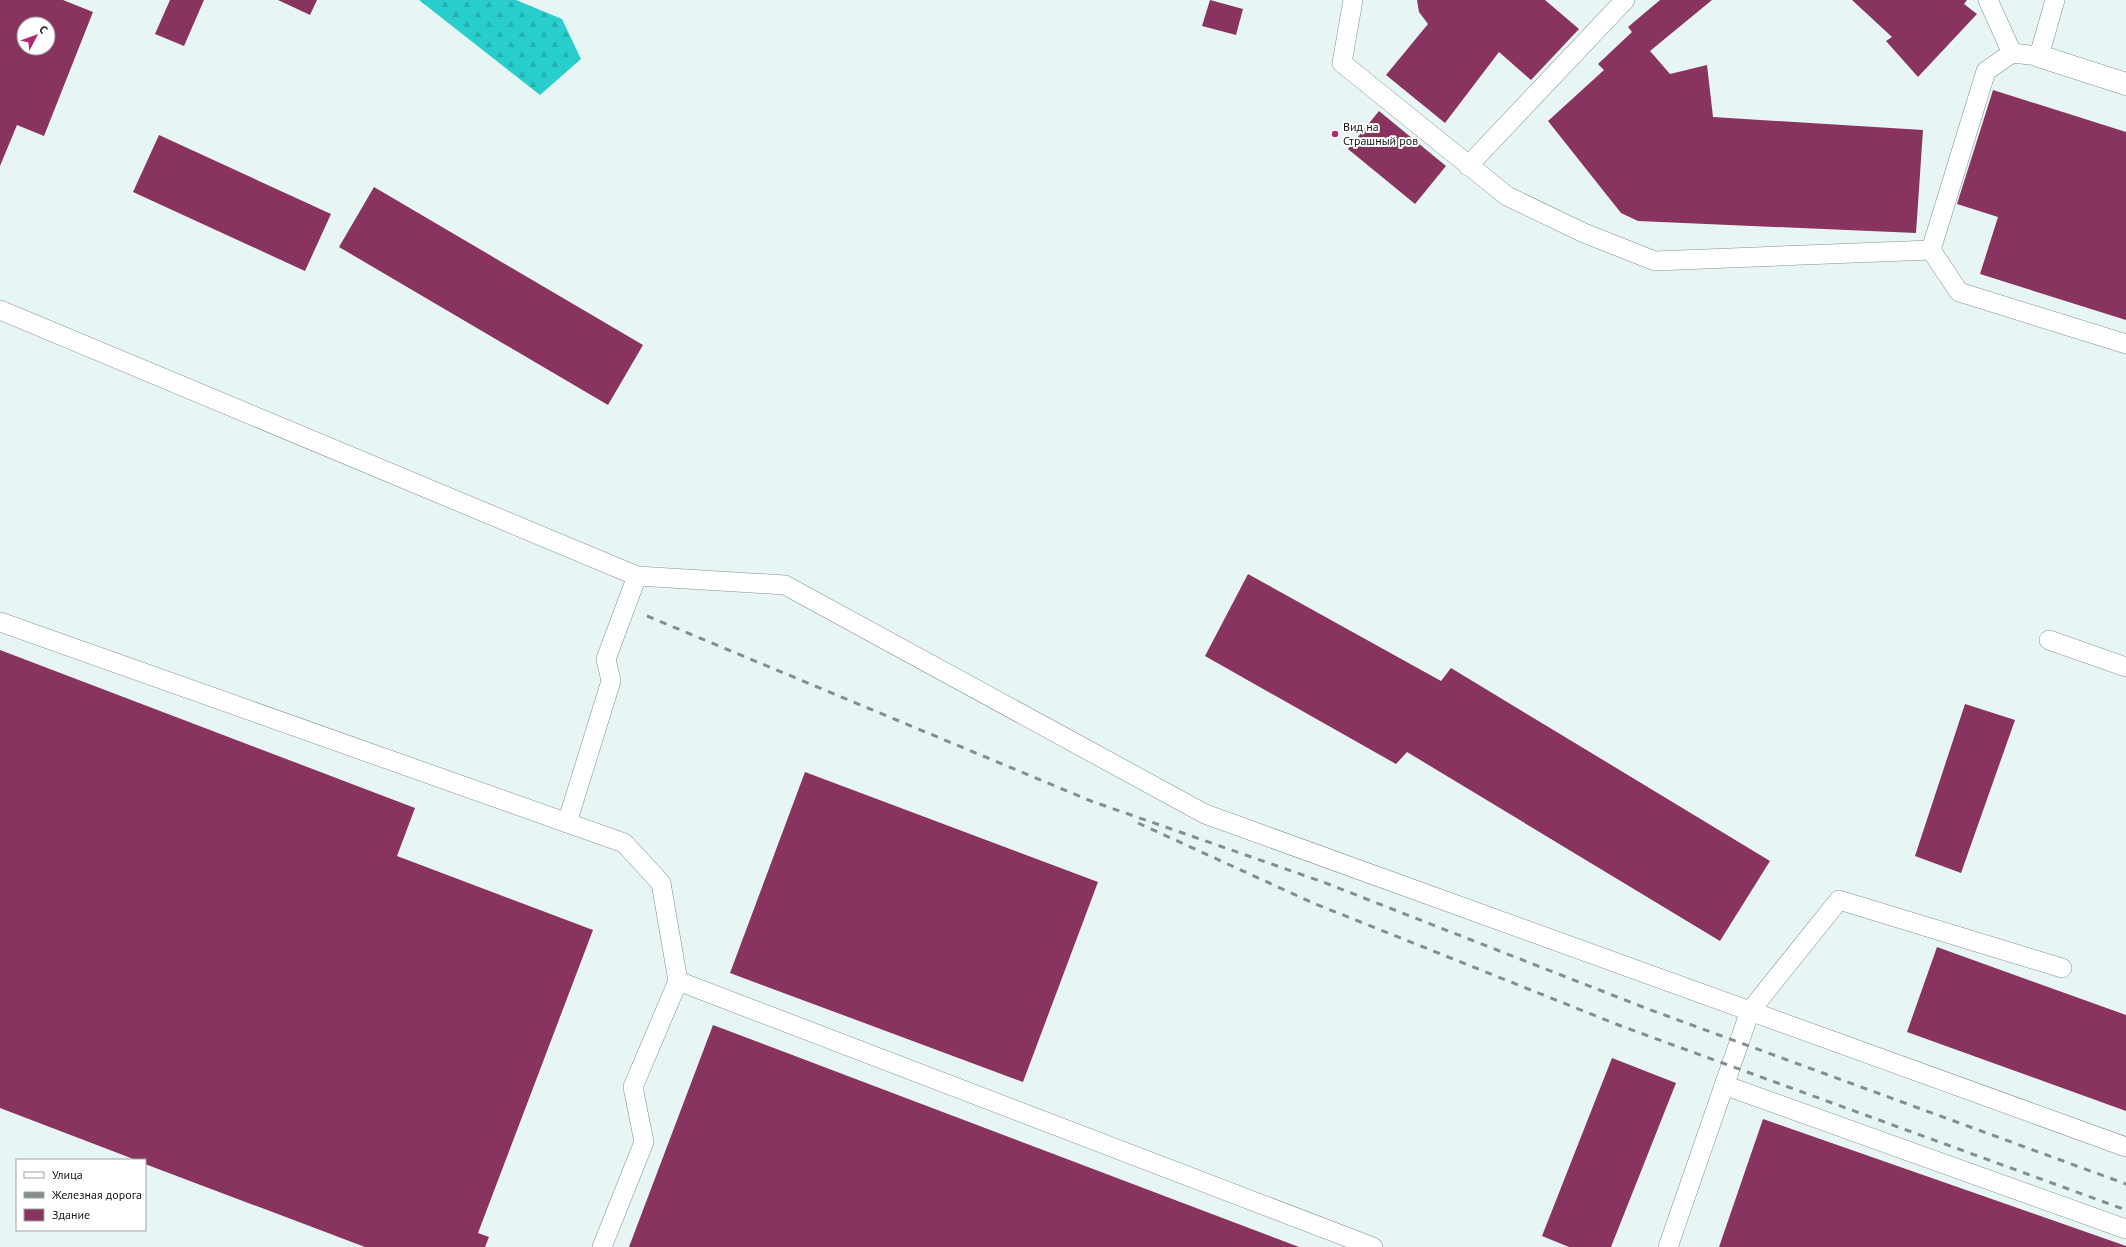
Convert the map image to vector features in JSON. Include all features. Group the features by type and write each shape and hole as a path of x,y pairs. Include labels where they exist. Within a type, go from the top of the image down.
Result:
{"street":[{"path":"2039,56 2126,84"}],"lane":[{"path":"1353,0 1342,63 1507,196 1584,233 1656,261 1931,250"},
{"path":"1468,166 1625,0"},
{"path":"1988,0 2012,53"},
{"path":"1931,250 1986,71 2012,53 2039,56 2055,0"},
{"path":"1931,250 1959,292 2126,344"},
{"path":"0,310 637,576 785,585 1205,814 2126,1147"},
{"path":"567,823 612,681 606,659 637,576"},
{"path":"0,622 624,843 661,883 678,981 633,1088 644,1142 602,1247"},
{"path":"2049,640 2126,667"},
{"path":"1668,1247 1750,1011 1840,900 2062,968"},
{"path":"678,981 1373,1247"},
{"path":"1724,1085 2126,1229"}],"green space":[{"path":"419,0 516,0 562,19 581,59 540,95"}],"building":[{"path":"0,0 63,0 93,12 44,136 17,125 0,166"},
{"path":"170,0 204,0 184,46 155,34"},
{"path":"278,0 317,0 310,15"},
{"path":"1210,0 1243,9 1236,35 1202,26"},
{"path":"1417,0 1545,0 1579,29 1531,80 1499,52 1445,123 1386,75 1428,24 1419,12"},
{"path":"1660,0 1712,0 1650,51 1670,74 1707,65 1713,117 1923,130 1916,233 1638,221 1621,213 1548,121 1604,70 1598,64 1632,32 1628,27"},
{"path":"1852,0 1967,0 1964,4 1977,14 1918,77 1886,41 1892,37"},
{"path":"1993,90 2126,132 2126,320 1980,274 1998,217 1957,204"},
{"path":"1379,111 1446,166 1415,204 1348,149"},
{"path":"159,135 331,214 305,271 133,192"},
{"path":"374,187 643,345 608,405 339,247"},
{"path":"1248,574 1441,681 1451,668 1770,861 1720,941 1407,752 1396,764 1205,656"},
{"path":"0,650 415,808 397,856 593,930 478,1233 489,1237 485,1247 365,1247 146,1164 146,1159 133,1159 0,1108"},
{"path":"1965,704 2015,720 1961,873 1915,856"},
{"path":"805,772 1098,882 1023,1082 730,973"},
{"path":"1937,947 2126,1015 2126,1111 1907,1032"},
{"path":"713,1025 1299,1247 629,1247"},
{"path":"1612,1058 1676,1083 1611,1247 1569,1247 1542,1236"},
{"path":"1763,1119 2126,1246 2126,1247 1719,1247"}],"railway":[{"path":"647,616 1091,801 1323,882 1648,1009 2126,1184"},
{"path":"1138,823 1313,903 1621,1026 2126,1210"}],"place":[{"name":"Вид на Страшный ров","path":"1335,134"}]}
